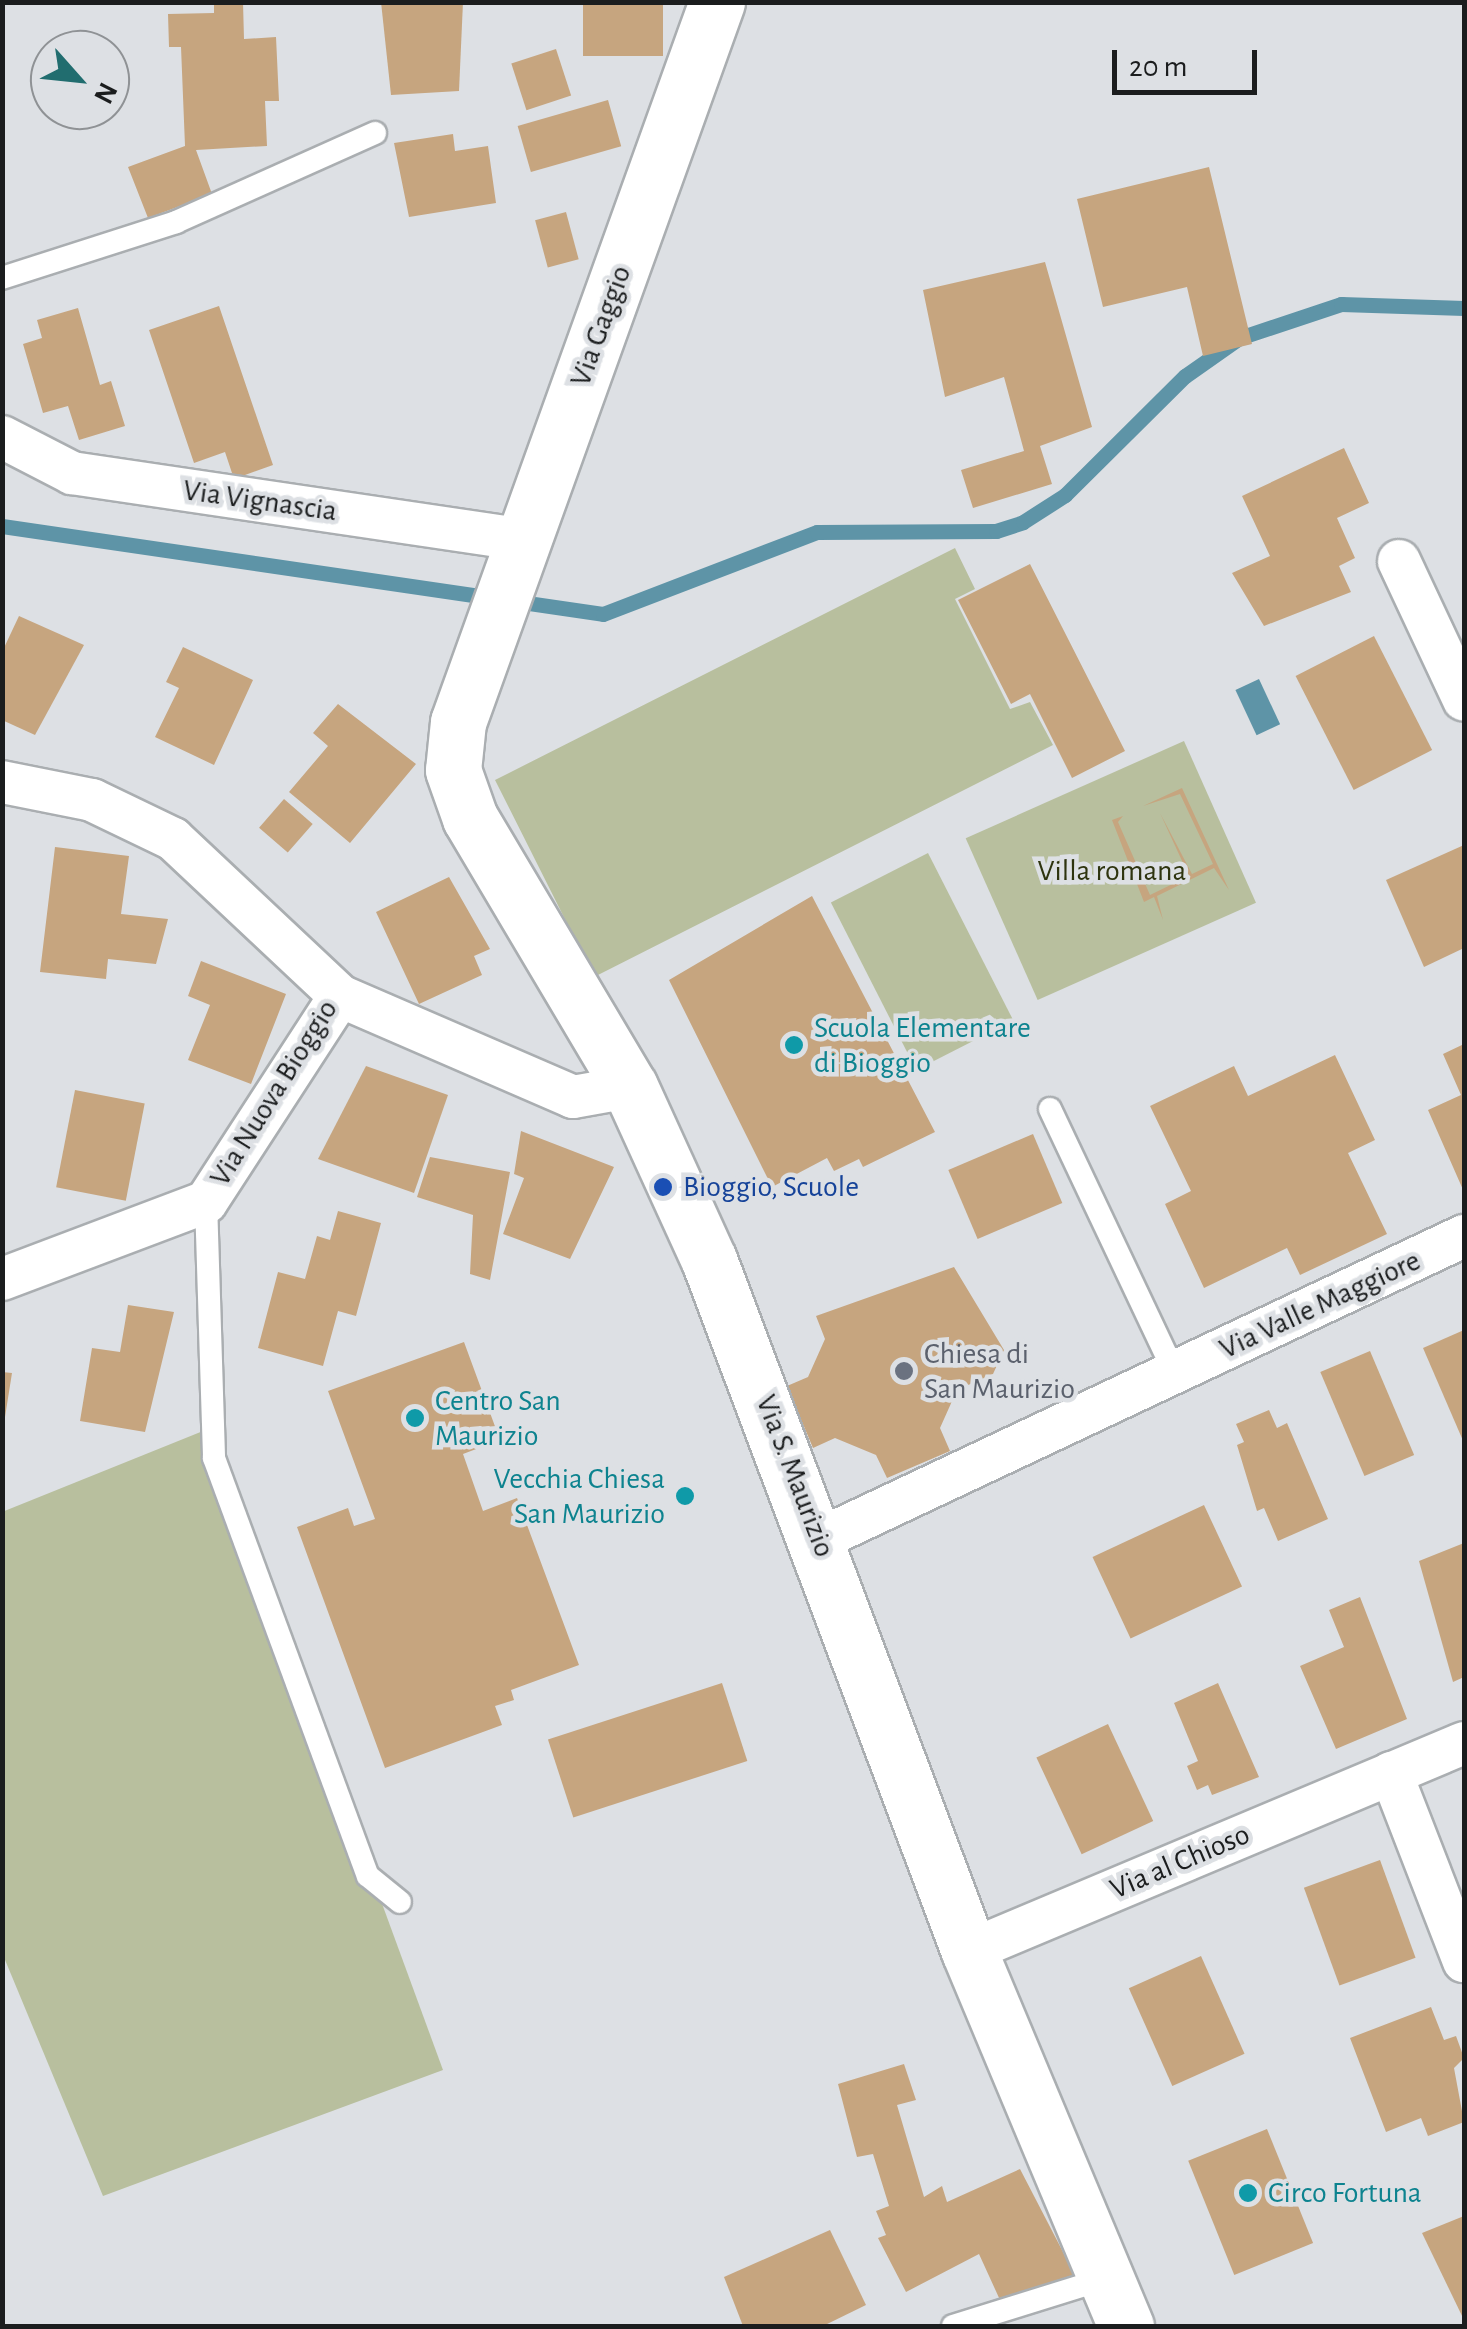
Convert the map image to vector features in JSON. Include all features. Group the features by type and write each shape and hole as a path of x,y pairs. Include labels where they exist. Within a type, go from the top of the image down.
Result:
{"street":[{"name":"Via Gaggio","path":"486,648 717,2"},
{"name":"Via Vignascia","path":"2,437 72,473 524,540"},
{"path":"1399,562 1464,700"},
{"name":"Via S. Maurizio","path":"486,648 458,722 456,786 630,1087 820,1539 968,1952 1115,2303"},
{"name":"Via Nuova Bioggio","path":"2,782 92,800 173,839 340,996 206,1202 2,1278"},
{"path":"340,996 573,1097 630,1087"},
{"name":"Via Valle Maggiore","path":"820,1539 1464,1236"},
{"name":"Via al Chioso","path":"968,1952 1464,1743"},
{"path":"1392,1774 1464,1961"}],"lane":[{"path":"2,278 176,222 375,133"},
{"path":"1050,1109 1174,1373"},
{"path":"206,1202 214,1458 368,1876 400,1902"},
{"path":"953,2326 1115,2303"}],"green space":[{"path":"955,548 975,589 955,599 1010,709 1030,702 1053,745 594,977 495,780"},
{"name":"Villa romana","path":"1184,741 1256,903 1038,1000 966,838"},
{"path":"928,853 1013,1021 916,1070 831,902"},
{"path":"208,1429 443,2070 103,2196 3,1955 2,1512"}],"water":[{"path":"1259,679 1280,724 1257,735 1235,690"}],"building":[{"path":"214,2 243,2 244,39 276,37 279,101 265,101 267,146 196,150 212,194 148,218 128,167 185,146 181,47 169,47 168,14 214,13"},
{"path":"381,2 463,2 459,91 391,95"},
{"path":"583,2 663,2 663,56 583,56"},
{"path":"556,49 571,96 526,110 511,64"},
{"path":"608,100 621,146 531,172 518,126"},
{"path":"453,134 455,151 488,146 496,203 409,217 394,143"},
{"path":"1209,167 1252,344 1203,356 1187,287 1103,307 1077,199"},
{"path":"566,212 579,259 548,268 535,220"},
{"path":"1045,262 1092,427 1040,446 1052,484 973,508 961,470 1024,451 1004,377 945,397 923,290"},
{"path":"219,306 273,465 234,479 225,452 194,463 149,330"},
{"path":"78,308 100,385 111,381 125,426 79,440 68,406 43,413 23,344 42,338 37,320"},
{"path":"1344,448 1369,503 1337,518 1355,558 1339,566 1351,592 1264,626 1232,573 1270,556 1242,496"},
{"path":"1030,564 1125,751 1072,778 1030,694 1011,704 958,600"},
{"path":"19,616 84,645 35,735 2,720 2,652"},
{"path":"1374,636 1432,750 1354,790 1296,676"},
{"path":"183,647 253,680 214,765 155,737 179,688 166,682"},
{"path":"338,704 416,764 350,843 289,792 328,746 313,733"},
{"path":"1182,788 1229,890 1214,868 1157,896 1163,920 1154,897 1144,902 1112,820 1123,816 1118,822 1150,895 1189,876 1160,813 1192,874 1213,864 1180,794 1143,806"},
{"path":"284,799 313,824 288,853 259,828"},
{"path":"1464,845 1464,948 1424,967 1386,880"},
{"path":"55,847 129,856 121,914 168,919 156,964 108,959 106,979 40,972"},
{"path":"449,877 490,949 474,956 482,975 419,1004 376,912"},
{"name":"Scuola Elementare di Bioggio","path":"812,896 935,1132 863,1167 859,1159 834,1171 827,1158 772,1187 669,980"},
{"path":"201,961 286,994 251,1084 188,1060 210,1005 188,996"},
{"path":"1464,1044 1464,1192 1428,1110 1461,1095 1443,1054"},
{"path":"1335,1055 1375,1140 1348,1153 1387,1234 1300,1275 1287,1248 1204,1288 1165,1204 1191,1191 1150,1106 1234,1066 1248,1096"},
{"path":"366,1066 448,1095 414,1193 318,1159"},
{"path":"75,1090 145,1104 126,1201 56,1187"},
{"path":"521,1131 614,1167 570,1259 503,1234 524,1178 514,1174"},
{"path":"1033,1134 1062,1203 978,1239 948,1170"},
{"path":"430,1157 510,1172 490,1280 470,1274 473,1215 417,1197"},
{"path":"338,1211 381,1223 356,1316 338,1311 323,1366 258,1348 278,1272 305,1279 317,1236 330,1240"},
{"name":"Chiesa di San Maurizio","path":"954,1267 1004,1350 993,1374 957,1390 940,1428 950,1451 887,1478 876,1455 835,1438 813,1448 787,1386 808,1377 825,1339 816,1316"},
{"path":"128,1305 174,1312 145,1432 80,1421 92,1348 120,1352"},
{"path":"1464,1330 1464,1443 1423,1348"},
{"path":"464,1342 500,1440 463,1454 483,1511 517,1498 579,1665 511,1690 514,1700 495,1706 502,1725 385,1768 297,1527 348,1508 354,1526 375,1519 328,1391"},
{"path":"1370,1351 1414,1455 1364,1476 1320,1372"},
{"path":"2,1372 12,1373 5,1417 2,1417"},
{"path":"1269,1410 1277,1428 1287,1423 1328,1519 1278,1541 1264,1508 1257,1511 1237,1445 1244,1442 1236,1424"},
{"path":"1204,1505 1242,1587 1131,1639 1093,1557"},
{"path":"1464,1543 1464,1677 1453,1682 1419,1561"},
{"path":"1360,1597 1407,1719 1336,1749 1300,1666 1344,1647 1329,1610"},
{"path":"722,1683 747,1761 573,1818 548,1740"},
{"path":"1218,1683 1259,1777 1212,1795 1208,1785 1197,1790 1187,1766 1198,1761 1174,1703"},
{"path":"1108,1724 1153,1821 1082,1854 1036,1757"},
{"path":"1380,1860 1416,1958 1339,1985 1304,1888"},
{"path":"1201,1956 1245,2054 1172,2086 1129,1988"},
{"path":"1431,2007 1444,2040 1456,2036 1464,2058 1454,2068 1464,2122 1428,2136 1421,2118 1386,2132 1350,2038"},
{"path":"904,2064 916,2100 897,2105 924,2197 942,2186 947,2202 1020,2169 1076,2277 1000,2300 979,2254 906,2292 878,2238 886,2235 876,2211 889,2206 873,2154 857,2157 838,2084"},
{"path":"1267,2129 1313,2243 1234,2275 1188,2161"},
{"path":"1464,2216 1464,2320 1422,2233"},
{"path":"830,2230 866,2305 823,2326 743,2326 724,2277"}],"waterway":[{"path":"2,526 603,614 817,532 996,531 1023,522 1065,495 1185,376 1239,338 1341,304 1464,308"}],"place":[{"name":"Scuola Elementare di Bioggio","path":"794,1045"},
{"name":"Bioggio, Scuole","path":"663,1187"},
{"name":"Chiesa di San Maurizio","path":"904,1371"},
{"name":"Centro San Maurizio","path":"415,1418"},
{"name":"Vecchia Chiesa San Maurizio","path":"685,1496"},
{"name":"Circo Fortuna","path":"1248,2193"}]}
